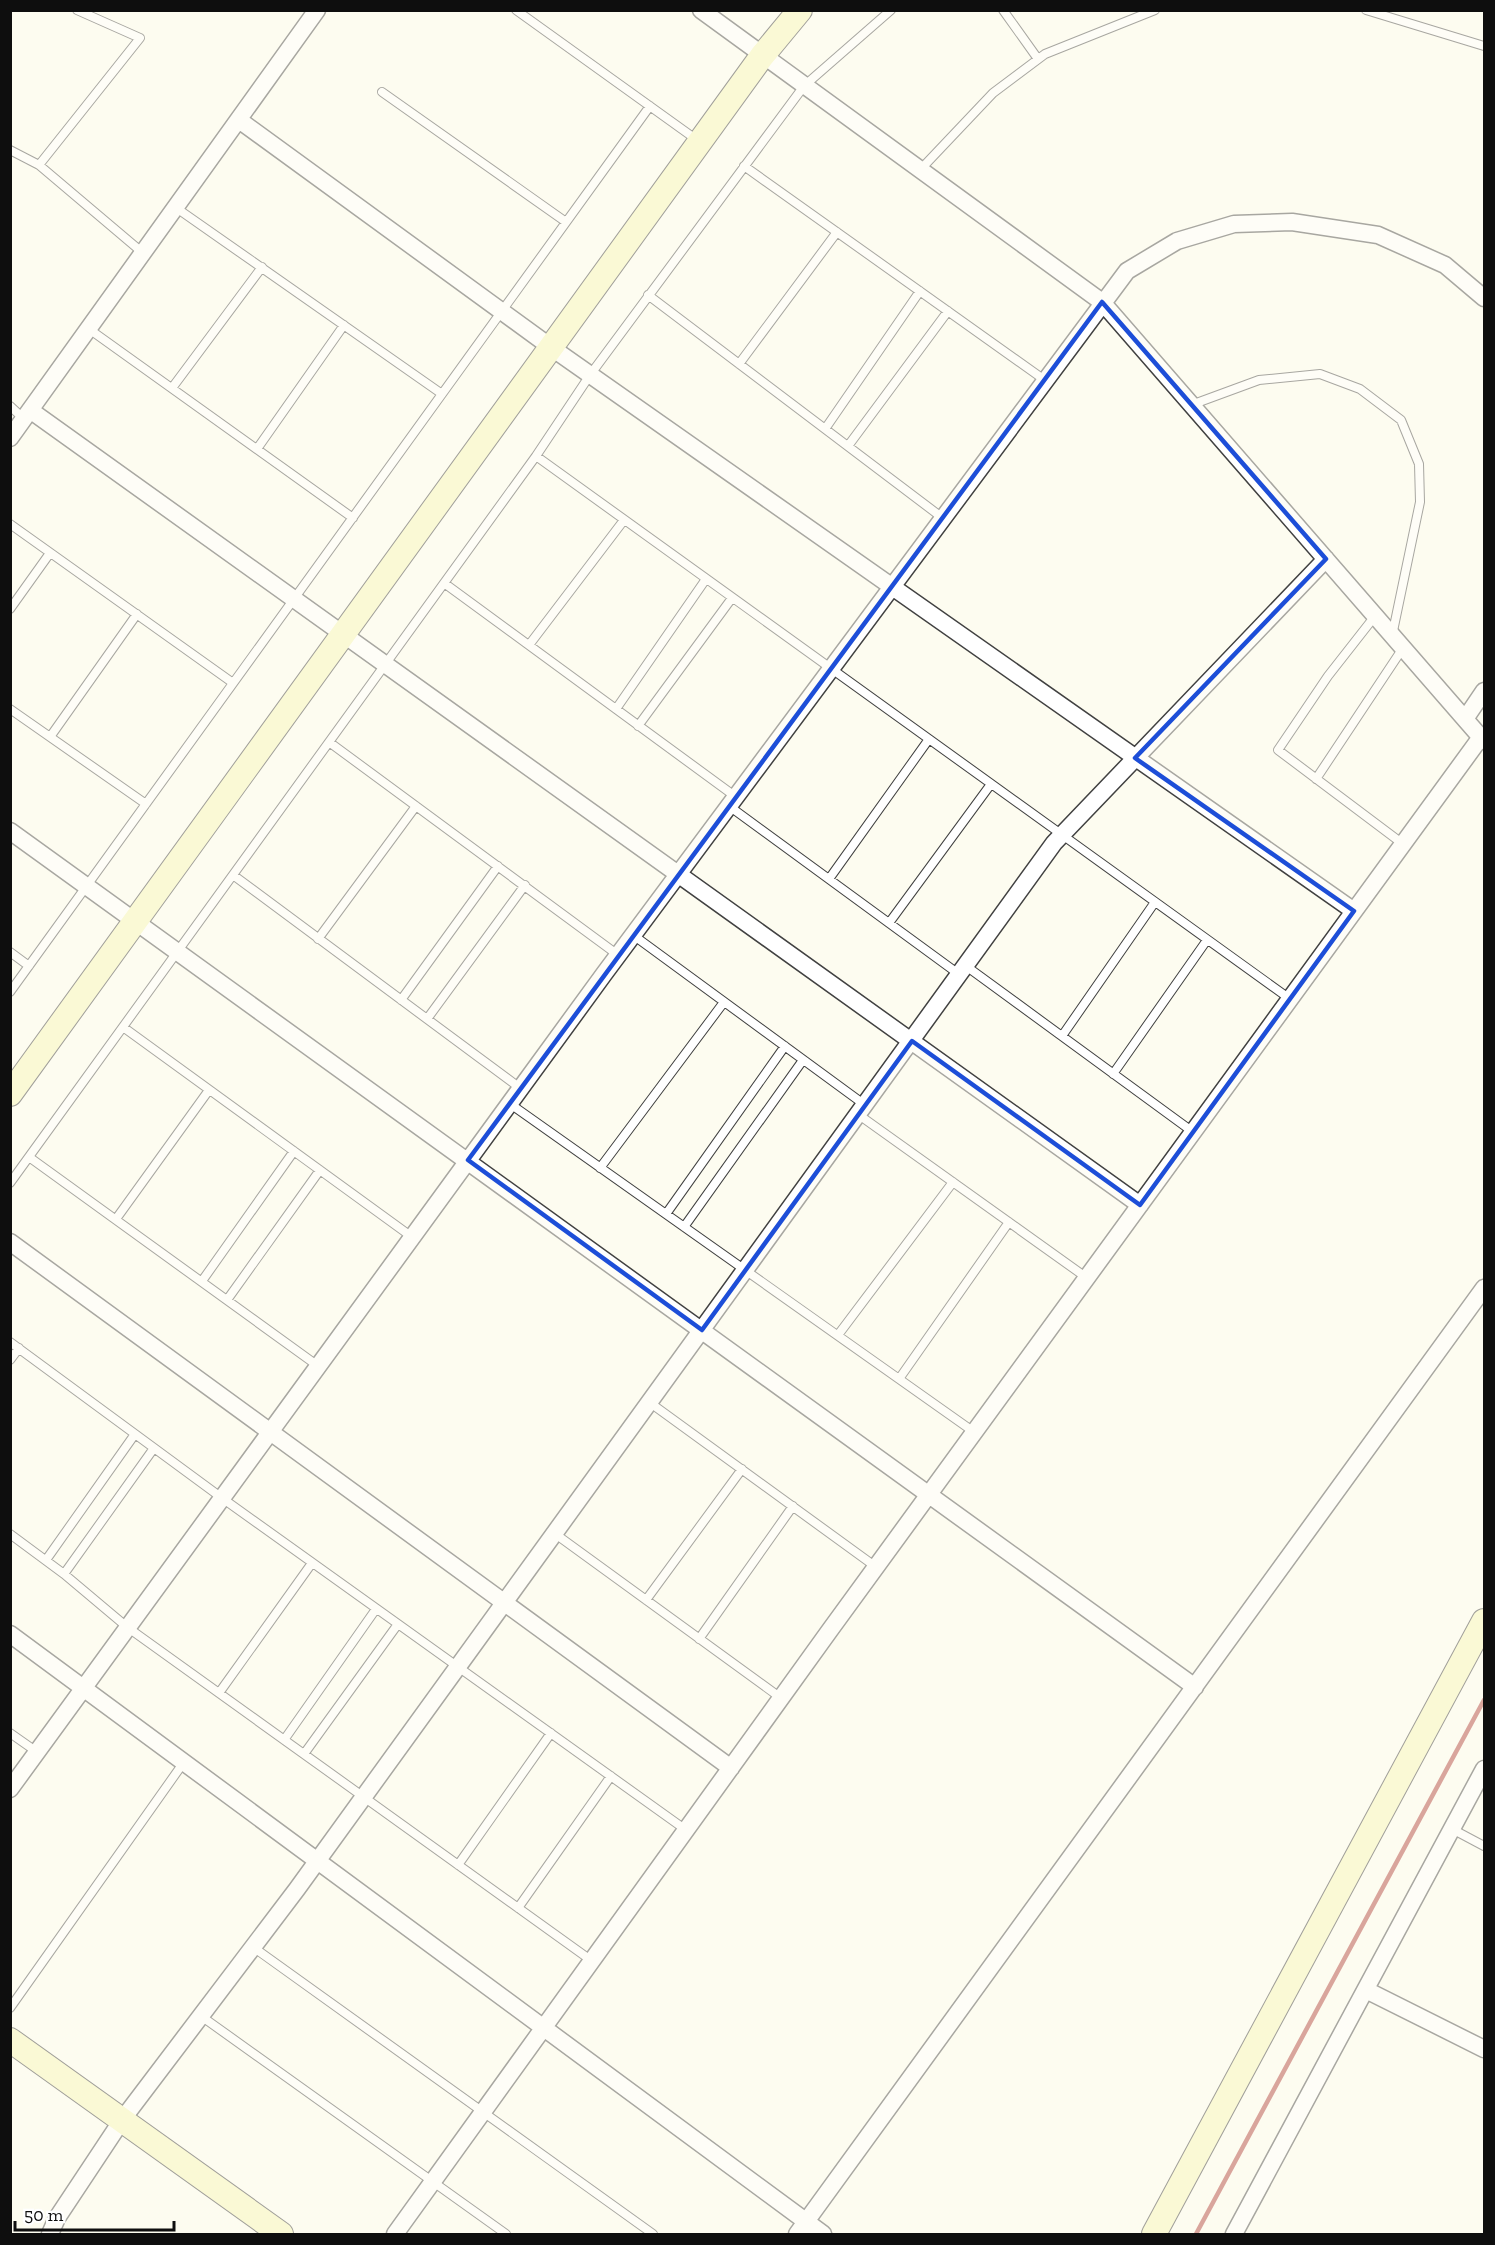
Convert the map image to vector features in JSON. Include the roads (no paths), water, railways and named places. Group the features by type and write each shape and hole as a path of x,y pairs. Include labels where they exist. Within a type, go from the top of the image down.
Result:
{"street":[{"path":"10,438 317,10"},
{"path":"395,2235 974,1432 1403,844 1483,739 1102,302 701,10"},
{"path":"10,1094 762,56 800,10"},
{"path":"238,120 590,375 1354,911"},
{"path":"10,1789 509,1103 1127,271 1177,241 1234,224 1292,222 1378,235 1445,265 1485,298"},
{"path":"27,414 386,663 1140,1205"},
{"path":"52,2234 57,2218 122,2120 317,1861 1062,835 1326,559"},
{"path":"1465,719 1485,691"},
{"path":"10,831 178,950 1195,1687"},
{"path":"10,1242 730,1768"},
{"path":"802,2228 1485,1288"},
{"path":"1154,2235 1485,1622"},
{"path":"10,1634 544,2027 802,2228 823,2235"},
{"path":"1234,2235 1485,1769"},
{"path":"1365,1990 1485,2049"},
{"path":"10,2040 281,2235"}],"lane":[{"path":"39,165 140,38 77,10"},
{"path":"516,10 700,142"},
{"path":"10,1182 536,456 590,375 804,86 891,10"},
{"path":"1003,10 1038,59"},
{"path":"920,170 993,93 1045,54 1155,10"},
{"path":"1366,10 1485,46"},
{"path":"382,92 566,222"},
{"path":"10,992 650,106"},
{"path":"10,150 39,165 143,252"},
{"path":"744,166 1046,381"},
{"path":"176,207 442,394"},
{"path":"740,364 837,232"},
{"path":"172,388 262,267"},
{"path":"825,429 920,291"},
{"path":"648,295 944,519"},
{"path":"848,446 948,311"},
{"path":"257,449 344,326"},
{"path":"89,329 353,518"},
{"path":"1191,405 1259,380 1320,374 1360,389 1401,420 1419,464 1420,502 1397,642 1316,779"},
{"path":"10,406 27,414"},
{"path":"536,456 1290,999"},
{"path":"529,645 624,520"},
{"path":"10,524 233,683"},
{"path":"10,609 50,552"},
{"path":"616,709 706,579"},
{"path":"444,583 616,709 829,879 889,923 1062,1036 1193,1132"},
{"path":"638,726 732,598"},
{"path":"50,737 136,614"},
{"path":"1375,616 1329,676 1278,750 1403,844"},
{"path":"10,709 146,804"},
{"path":"829,879 929,740"},
{"path":"329,742 618,955"},
{"path":"889,923 991,784"},
{"path":"318,939 416,806"},
{"path":"401,1000 498,866"},
{"path":"233,875 520,1089"},
{"path":"427,1019 525,885"},
{"path":"1062,1036 1155,902"},
{"path":"633,935 785,1046 953,1182 1087,1278"},
{"path":"1113,1074 1207,939"},
{"path":"10,952 29,966"},
{"path":"600,1168 724,1002"},
{"path":"123,1027 412,1237"},
{"path":"666,1214 785,1046"},
{"path":"684,1227 803,1060"},
{"path":"116,1219 209,1090"},
{"path":"509,1103 974,1432"},
{"path":"201,1281 294,1151"},
{"path":"29,1157 318,1366"},
{"path":"227,1300 320,1170"},
{"path":"837,1335 953,1182"},
{"path":"899,1379 1009,1222"},
{"path":"10,1342 312,1563 686,1830"},
{"path":"10,1360 19,1348"},
{"path":"649,1401 876,1567"},
{"path":"46,1560 135,1434"},
{"path":"64,1574 154,1448"},
{"path":"646,1600 742,1469"},
{"path":"699,1640 793,1506"},
{"path":"553,1533 781,1698"},
{"path":"10,1534 64,1574 127,1627 592,1961"},
{"path":"219,1693 312,1563"},
{"path":"284,1740 376,1609"},
{"path":"304,1754 398,1624"},
{"path":"10,1733 37,1752"},
{"path":"458,1865 551,1733"},
{"path":"10,2008 184,1762"},
{"path":"518,1908 611,1776"},
{"path":"1452,1829 1485,1846"},
{"path":"253,1947 653,2235"},
{"path":"201,2016 506,2235"}],"railway":[{"path":"1196,2234 1484,1700"}]}
